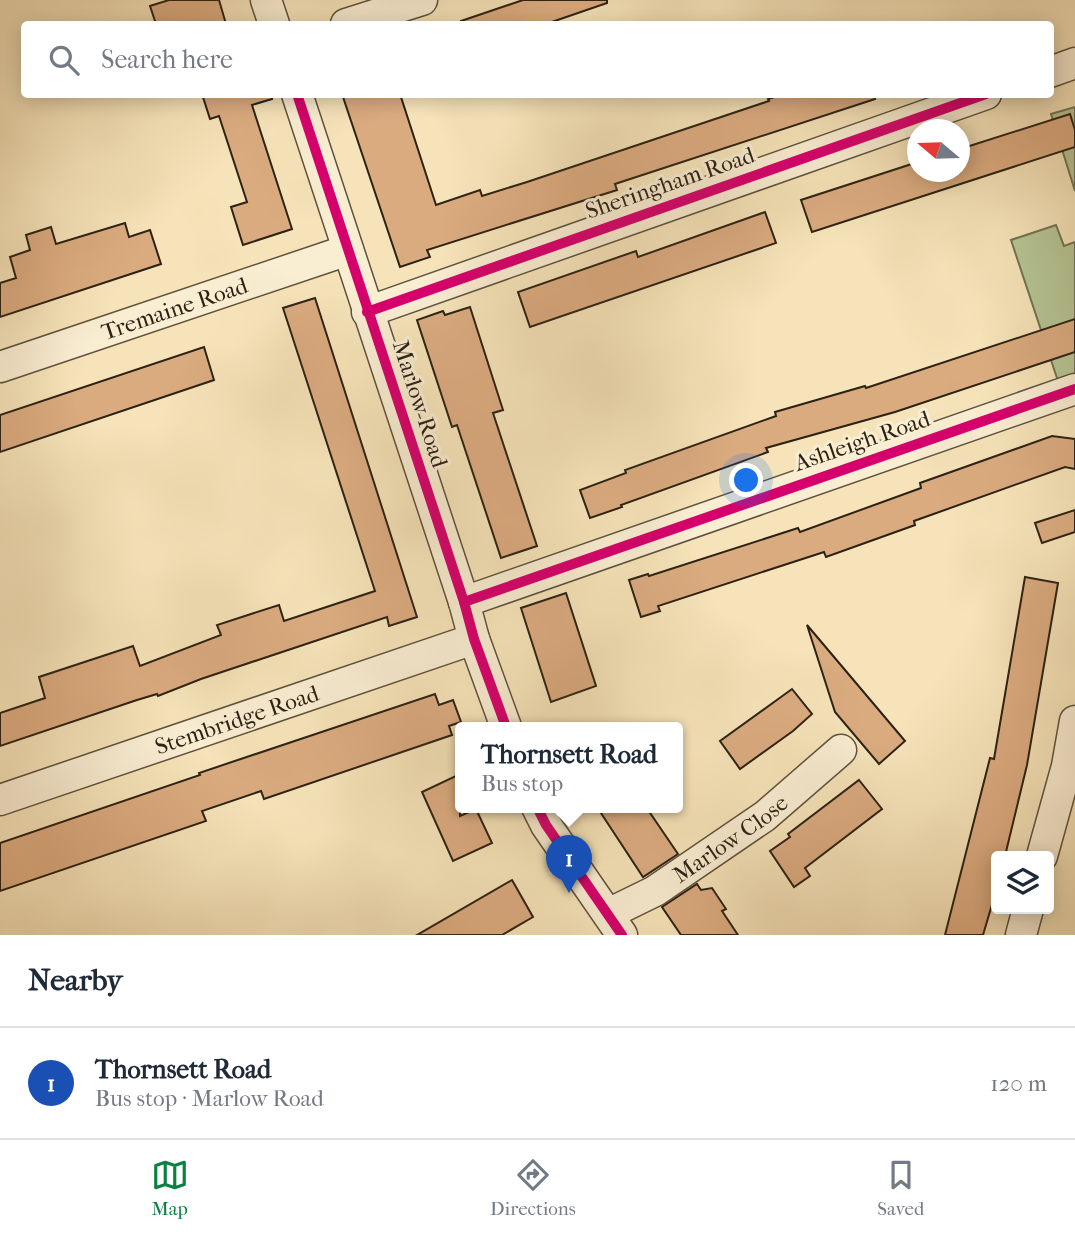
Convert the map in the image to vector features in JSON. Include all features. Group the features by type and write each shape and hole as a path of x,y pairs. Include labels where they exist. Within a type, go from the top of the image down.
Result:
{"street":[{"path":"266,0 273,21"},
{"path":"356,21 422,0"},
{"path":"1054,71 1075,63"},
{"name":"Marlow Road","path":"298,98 474,639 504,722"},
{"name":"Sheringham Road","path":"368,312 975,98"},
{"name":"Tremaine Road","path":"0,367 348,250"},
{"name":"Ashleigh Road","path":"464,602 1075,388"},
{"name":"Stembridge Road","path":"0,800 474,639"},
{"path":"1043,851 1067,766 1075,721"},
{"name":"Marlow Close","path":"618,929 655,891 765,816 841,750"},
{"path":"540,813 618,929"},
{"path":"1021,935 1027,914"}],"green space":[{"path":"1075,107 1075,191 1051,114"},
{"path":"1056,225 1064,246 1075,242 1075,375 1058,381 1011,240"}],"building":[{"path":"169,0 219,0 225,21 155,21 150,6"},
{"path":"523,0 607,0 607,3 555,21 461,21"},
{"path":"203,98 272,98 252,105 292,229 243,245 231,207 247,202 219,116 210,119"},
{"path":"343,98 401,98 436,205 480,190 482,196 527,182 769,101 771,98 875,98 615,184 617,190 427,250 430,257 400,267"},
{"path":"1070,114 1075,130 1075,147 970,181 970,146"},
{"path":"907,166 907,182 967,182 812,232 801,200"},
{"path":"765,212 776,243 530,327 518,292 636,251 638,257"},
{"path":"125,223 129,237 150,230 161,264 0,317 0,283 16,278 10,257 30,250 26,235 51,227 56,244"},
{"path":"315,298 417,617 389,626 387,617 158,696 157,694 137,700 0,746 0,713 45,698 39,677 133,646 140,666 221,635 217,625 279,605 284,621 375,591 283,308"},
{"path":"470,307 503,410 493,413 537,546 501,558 457,425 452,427 417,320 443,311 445,315"},
{"path":"1075,319 1075,352 895,412 766,448 768,452 590,518 580,490 626,473 625,470 776,416 775,412 865,386 866,388"},
{"path":"204,347 214,380 0,452 0,415"},
{"path":"1052,436 1075,439 1075,469 1065,467 914,521 915,525 826,557 824,552 658,606 660,611 641,617 629,580 798,528 800,532 921,488 920,483"},
{"path":"1075,510 1075,532 1042,543 1035,523"},
{"path":"1025,577 1058,583 1027,765 1006,851 991,851 991,908 983,935 945,935 990,758 994,759"},
{"path":"566,593 596,686 551,702 521,608"},
{"path":"807,625 905,741 879,764 835,712"},
{"path":"792,689 812,714 740,769 720,741"},
{"path":"435,694 439,705 453,700 461,722 449,726 452,735 264,799 261,791 202,811 206,821 0,891 0,843 200,775 199,773"},
{"path":"455,776 455,813 460,813 460,816 478,813 492,843 453,861 422,792"},
{"path":"859,780 882,809 805,868 810,876 794,887 770,851"},
{"path":"601,813 650,813 678,854 643,877"},
{"path":"512,880 533,917 502,935 417,935"},
{"path":"697,884 701,890 712,888 726,909 722,911 738,935 681,935 662,907"}],"cycle path":[{"path":"298,98 474,639 504,722"},
{"path":"367,312 975,98"},
{"path":"464,602 1075,389"},
{"path":"540,813 622,935"}],"place":[{"name":"Thornsett Road","path":"569,893"}]}
